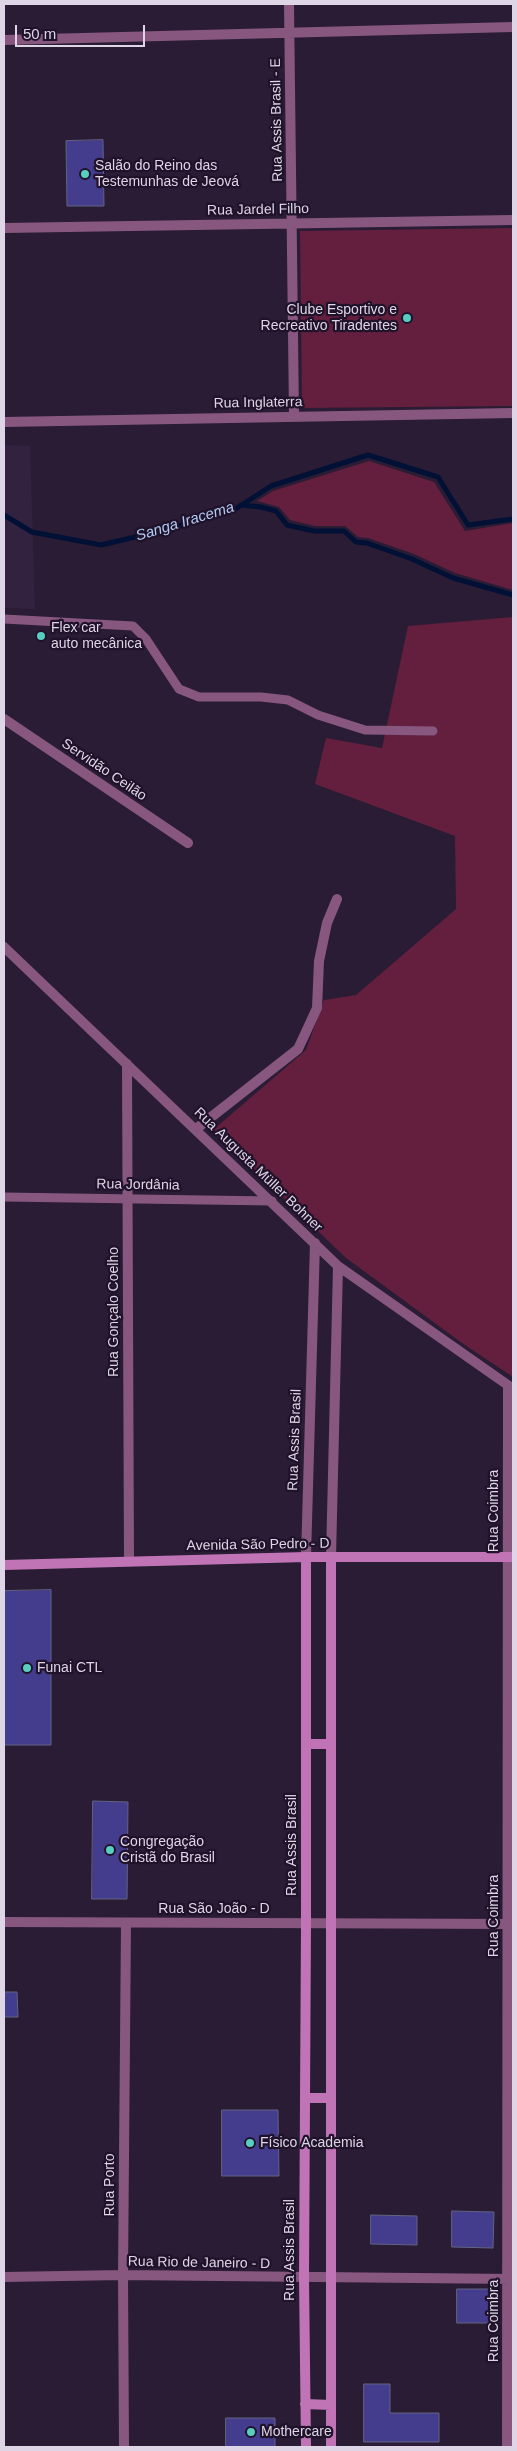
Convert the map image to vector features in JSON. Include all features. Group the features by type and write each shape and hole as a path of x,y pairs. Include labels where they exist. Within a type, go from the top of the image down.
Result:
{"street":[{"name":"Rua Assis Brasil - E","path":"289,4 294,416"},
{"path":"4,40 289,31 513,27"},
{"name":"Rua Jardel Filho","path":"4,228 513,220"},
{"name":"Rua Inglaterra","path":"4,422 513,413"},
{"name":"Servidão Ceilão","path":"4,719 188,843"},
{"path":"196,1129 298,1049 317,1008 319,961 327,923 337,899"},
{"name":"Rua Augusta Müller Bohner","path":"4,947 338,1266 511,1387"},
{"name":"Rua Gonçalo Coelho","path":"127,1064 129,1560"},
{"name":"Rua Assis Brasil","path":"306,2447 304,2278 306,1557 315,1243"},
{"path":"331,2447 331,1557 338,1266"},
{"name":"Rua Coimbra","path":"507,2447 510,2279 511,1387"},
{"name":"Avenida São Pedro - D","path":"4,1565 129,1560 306,1557 511,1557"},
{"path":"306,1744 331,1744"},
{"name":"Rua São João - D","path":"4,1922 511,1924"},
{"name":"Rua Porto","path":"124,2447 123,2275 126,1923"},
{"path":"305,2098 331,2098"},
{"name":"Rua Rio de Janeiro - D","path":"4,2277 123,2275 510,2279"},
{"path":"305,2404 331,2405"}],"lane":[{"path":"4,619 133,626 146,639 178,689 199,697 261,697 288,700 318,715 365,730 433,731"},
{"name":"Rua Jordânia","path":"4,1197 272,1201"}],"shaded area":[{"name":"Clube Esportivo e Recreativo Tiradentes","path":"513,228 513,406 302,408 300,231"},
{"path":"4,445 30,446 35,609 4,608"},
{"path":"369,461 434,482 465,531 513,523 513,590 455,573 414,554 368,538 358,537 345,526 315,526 290,520 279,507 257,501 273,491"},
{"path":"513,617 513,1377 462,1343 346,1258 213,1130 306,1050 324,1000 356,995 456,909 455,836 315,784 326,738 382,748 408,626"}],"building":[{"name":"Salão do Reino das Testemunhas de Jeová","path":"103,140 104,206 67,206 66,141"},
{"name":"Funai CTL","path":"51,1590 51,1745 4,1745 4,1591"},
{"name":"Congregação Cristã do Brasil","path":"93,1801 128,1802 127,1899 92,1899"},
{"path":"4,1992 17,1992 18,2017 4,2017"},
{"name":"Físico Academia","path":"222,2110 278,2110 279,2176 222,2176"},
{"path":"452,2211 494,2212 493,2248 452,2247"},
{"path":"371,2215 417,2216 417,2245 371,2244"},
{"path":"457,2289 495,2289 495,2323 457,2323"},
{"path":"364,2384 390,2384 390,2413 439,2413 439,2442 364,2442"},
{"name":"Mothercare","path":"226,2418 275,2418 275,2447 226,2447"}],"waterway":[{"name":"Sanga Iracema","path":"4,515 32,532 101,545 161,531 234,510 271,486 368,455 438,477 468,525 513,519"},
{"path":"241,505 276,511 287,525 314,531 344,531 356,542 367,543 412,559 453,578 513,595"}],"place":[{"name":"Salão do Reino das Testemunhas de Jeová","path":"85,174"},
{"name":"Clube Esportivo e Recreativo Tiradentes","path":"407,318"},
{"name":"Flex car auto mecânica","path":"41,636"},
{"name":"Funai CTL","path":"27,1668"},
{"name":"Congregação Cristã do Brasil","path":"110,1850"},
{"name":"Físico Academia","path":"250,2143"},
{"name":"Mothercare","path":"251,2432"}]}
